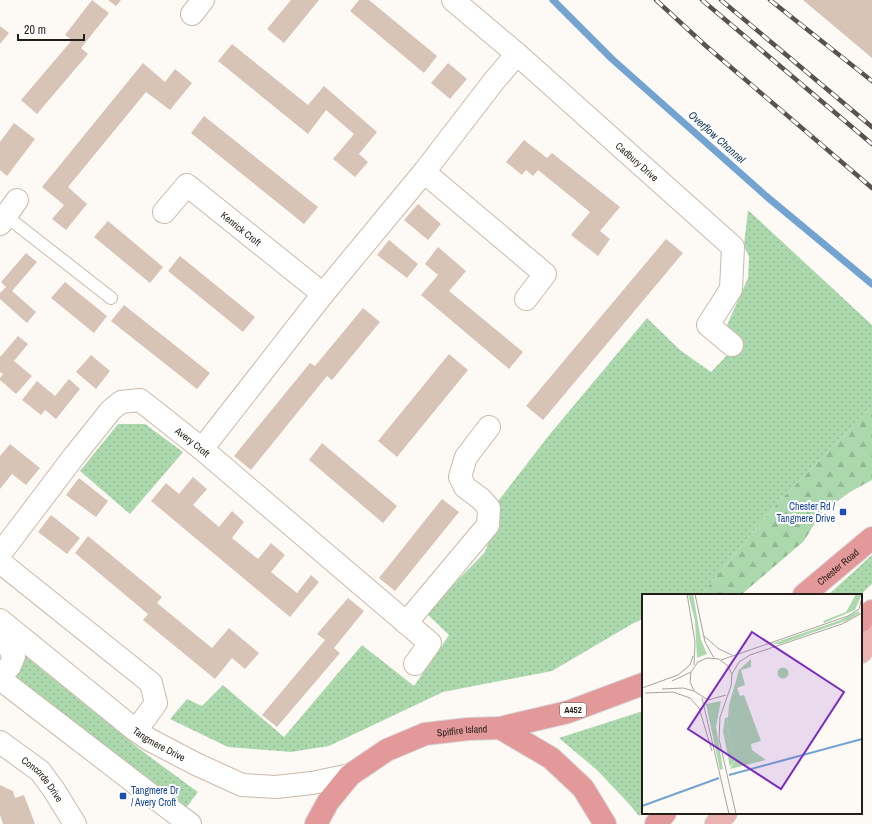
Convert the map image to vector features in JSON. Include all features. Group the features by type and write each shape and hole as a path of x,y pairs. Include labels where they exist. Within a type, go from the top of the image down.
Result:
{"highway":[{"name":"Chester Road","path":"805,594 872,538"},
{"path":"862,620 872,611"},
{"name":"A452","path":"500,728 568,712 642,684"},
{"name":"Spitfire Island","path":"316,824 328,802 350,775 387,750 425,734 468,729 500,728 551,758 583,788 605,824"},
{"path":"656,824 664,814"}],"main road":[{"path":"862,651 872,638"},
{"path":"716,824 725,814"}],"street":[{"name":"Cadbury Drive","path":"453,0 518,54 733,247 731,289 708,325 732,345"},
{"path":"202,449 324,294 424,172 494,81 518,54"},
{"path":"424,172 545,274 526,299"},
{"name":"Kenrick Croft","path":"164,212 187,185 324,294"},
{"name":"Avery Croft","path":"4,540 111,410 121,402 140,400 202,449 430,643 415,664"},
{"path":"406,623 488,525 489,508 481,498 465,487 460,477 466,457 489,427"},
{"path":"0,562 151,683 156,703 143,721 134,729"},
{"name":"Tangmere Drive","path":"0,620 134,729 150,740 196,764 242,785 276,787 312,783 350,775"},
{"path":"0,634 14,656 10,666 0,676"},
{"path":"0,679 190,824"},
{"name":"Concorde Drive","path":"0,742 40,771 54,790 75,824"}],"lane":[{"path":"8,214 111,298"}],"green space":[{"path":"748,210 872,325 872,406 774,507 702,594 642,594 642,619 552,671 443,692 329,746 291,752 228,747 170,719 187,699 202,706 223,685 284,737 362,645 414,686 449,635 426,613 485,552 491,535 495,505 550,434 647,318 680,350 711,372 741,341 727,325 748,278 749,257 744,245"},
{"path":"872,406 872,480 850,492 821,513 804,541 742,594 702,594 774,507"},
{"path":"118,424 145,424 183,452 130,514 80,471"},
{"path":"872,555 872,584 861,594 829,594"},
{"path":"22,653 146,754 198,792 183,812 11,679"},
{"path":"642,711 642,812 639,816 597,770 559,738"}],"building":[{"path":"92,0 109,13 81,48 88,54 37,114 21,100 72,40 65,35"},
{"path":"108,0 121,0 116,6"},
{"path":"291,0 319,0 284,43 267,29"},
{"path":"359,0 369,0 437,56 424,73 350,11"},
{"path":"803,0 872,0 872,58"},
{"path":"0,26 9,33 0,44"},
{"path":"232,44 308,105 324,86 377,132 359,154 368,162 355,177 333,159 354,134 326,110 308,134 218,61"},
{"path":"143,63 165,82 175,69 192,83 170,110 146,92 68,187 87,204 66,230 52,219 64,205 42,187"},
{"path":"448,63 467,79 450,99 431,83"},
{"path":"204,116 318,207 304,224 191,133"},
{"path":"14,123 35,139 7,176 0,170 0,142"},
{"path":"524,140 547,158 552,153 620,207 600,231 610,239 598,256 571,235 590,212 538,170 533,176 526,170 522,175 506,162"},
{"path":"418,204 441,224 428,240 404,220"},
{"path":"108,221 163,267 150,283 94,237"},
{"path":"666,239 683,253 543,420 526,406"},
{"path":"389,240 418,264 407,278 377,255"},
{"path":"438,247 466,271 449,291 523,352 509,369 421,295 438,275 425,264"},
{"path":"26,253 37,262 12,291 36,312 27,323 0,299 0,293 6,287 1,282"},
{"path":"180,256 255,317 243,332 168,271"},
{"path":"65,282 107,316 94,333 51,298"},
{"path":"124,305 210,373 197,389 111,321"},
{"path":"363,308 380,322 332,380 327,376 251,470 234,456 310,363 315,366"},
{"path":"18,336 28,344 14,361 32,376 16,394 0,380 3,374 0,372 0,357"},
{"path":"449,354 468,370 397,457 378,441"},
{"path":"91,355 110,371 96,389 76,372"},
{"path":"69,379 80,389 56,419 45,410 41,415 22,400 37,381 55,396"},
{"path":"322,443 397,506 383,523 309,460"},
{"path":"10,444 40,468 26,485 12,474 0,489 0,456"},
{"path":"193,477 207,489 193,505 219,527 232,511 244,522 232,538 258,559 271,543 285,555 271,572 297,593 311,575 319,582 290,617 151,501 166,483 179,494"},
{"path":"79,478 108,501 96,517 66,495"},
{"path":"442,499 459,512 395,591 379,578"},
{"path":"51,515 80,538 67,554 38,532"},
{"path":"88,536 162,597 157,603 212,648 229,628 259,653 245,669 232,658 215,679 143,620 148,614 75,553"},
{"path":"348,598 364,611 334,648 340,653 277,727 262,715 325,640 317,634"},
{"path":"0,785 13,791 15,798 24,795 35,824 3,824 0,815"}],"waterway":[{"name":"Overflow Channel","path":"553,0 612,59 766,196 872,284"}],"railway":[{"path":"656,0 706,46 872,188"},
{"path":"702,0 872,144"},
{"path":"721,0 872,127"},
{"path":"770,0 872,81"}],"place":[{"name":"Chester Rd / Tangmere Drive","path":"843,512"},
{"name":"Tangmere Dr / Avery Croft","path":"123,796"}]}
